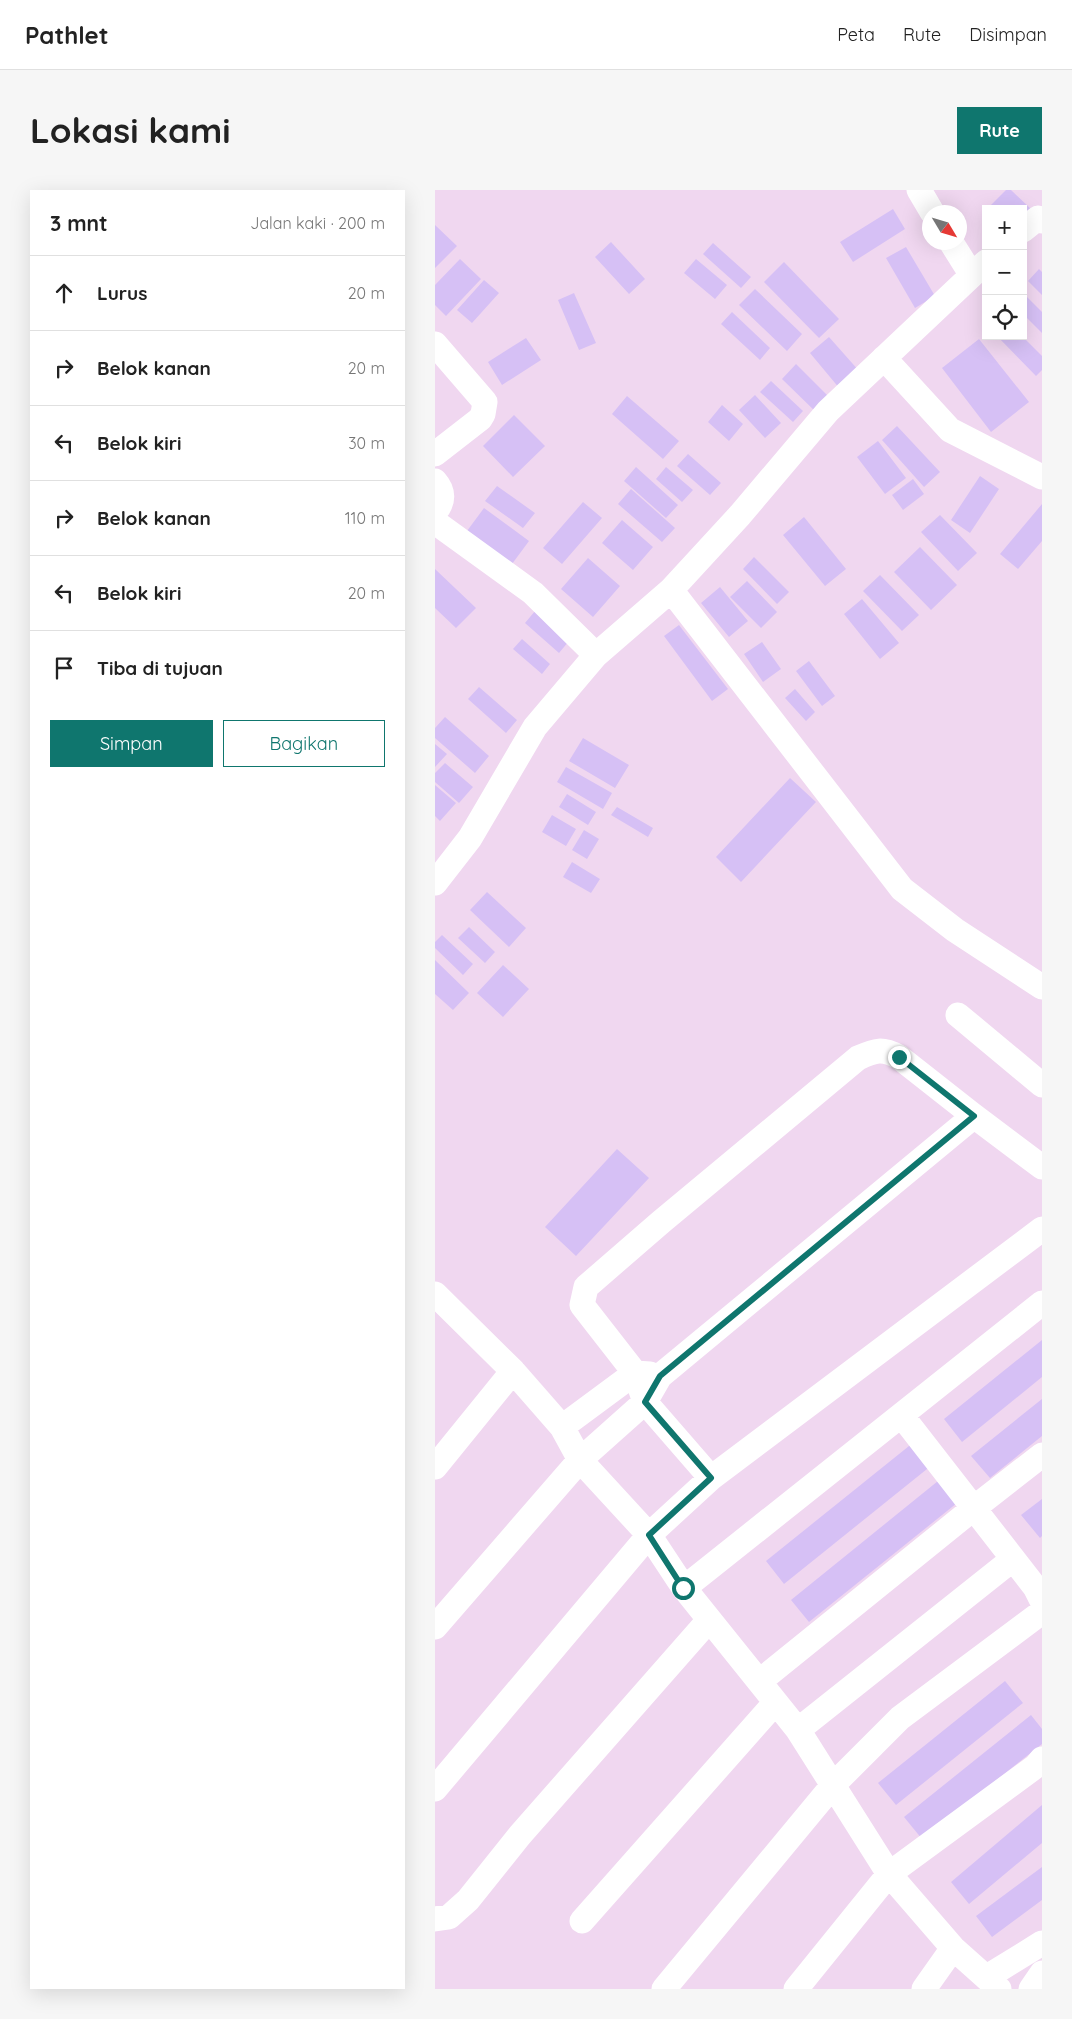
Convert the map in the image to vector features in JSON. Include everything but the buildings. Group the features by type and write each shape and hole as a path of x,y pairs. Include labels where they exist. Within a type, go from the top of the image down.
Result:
{"street":[{"path":"919,190 928,205"},
{"path":"435,883 470,838 535,726 596,655 671,590 740,515 828,411 978,268 959,250"},
{"path":"435,344 485,402 481,419 435,454"},
{"path":"884,358 950,430 1042,477"},
{"path":"435,481 440,486 442,495 441,505 435,512"},
{"path":"435,522 533,593 596,655"},
{"path":"671,590 902,889 955,930 1042,987"},
{"path":"958,1015 1042,1085"},
{"path":"711,1478 645,1402 635,1372 582,1305 586,1287 661,1222 859,1058 872,1052 885,1050 899,1057 1042,1167"},
{"path":"435,1626 580,1460 645,1402 660,1376 974,1116"},
{"path":"435,1788 649,1535 711,1478 1042,1229"},
{"path":"683,1588 1042,1303"},
{"path":"438,1305 513,1371 562,1427 580,1460 649,1535 683,1588 798,1730 889,1874 953,1948 993,1983 1042,1943"},
{"path":"435,1467 513,1371"},
{"path":"562,1427 635,1372 660,1376"},
{"path":"902,1416 1035,1587 1042,1601"},
{"path":"760,1681 1042,1455"},
{"path":"798,1730 1013,1559"},
{"path":"664,1989 833,1784 900,1718 1042,1612"},
{"path":"435,1919 449,1917 468,1900 520,1835 709,1620"},
{"path":"582,1921 775,1703"},
{"path":"795,1989 889,1874 1042,1760"},
{"path":"924,1989 953,1948"},
{"path":"1031,1989 1042,1973"}],"route":[{"path":"683,1588 649,1535 711,1478 645,1402 660,1376 974,1116 899,1057"}]}
